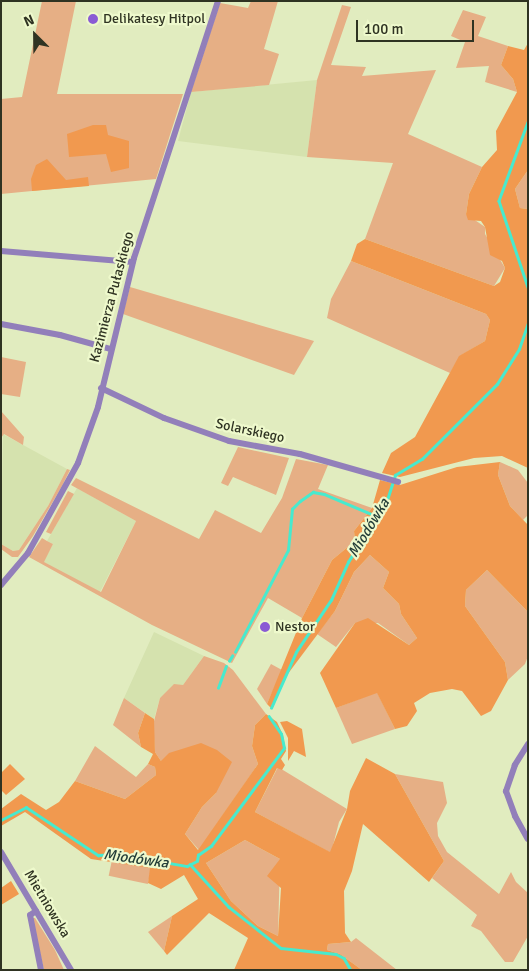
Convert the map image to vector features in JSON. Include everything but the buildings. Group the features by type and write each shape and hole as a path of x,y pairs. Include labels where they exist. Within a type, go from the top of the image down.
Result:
{"street":[{"name":"Kazimierza Pułaskiego","path":"1,585 28,553 67,486 98,407 110,349 133,262 218,1"},
{"path":"1,251 133,262"},
{"path":"1,324 60,335 110,349"},
{"name":"Solarskiego","path":"101,388 164,418 228,441 300,454 398,482"},
{"path":"528,744 515,765 506,791 514,816 528,839"},
{"name":"Mietniowska","path":"1,852 70,970"},
{"path":"36,911 30,915 41,970"}],"shaded area":[{"path":"42,1 76,1 57,94 183,94 156,179 1,194 1,99 22,97"},
{"path":"251,1 278,1 264,49 279,54 269,85 191,92 220,3 248,8"},
{"path":"342,5 351,7 331,65 366,67 362,76 436,70 408,134 482,167 469,194 466,214 485,227 485,234 505,268 494,286 365,239 393,163 307,157 317,80"},
{"path":"463,10 486,17 478,36 508,46 501,65 513,79 517,92 485,82 489,66 456,68 465,42 451,36"},
{"path":"528,43 528,170 515,189 520,208 528,209 528,468 502,456 474,458 400,477 382,473 391,453 415,437 459,356 485,341 490,320 486,314 351,261 357,244 365,239 494,286 500,282 505,268 502,261 490,255 485,227 481,221 468,220 466,214 469,194 482,167 497,150 496,131 517,92 513,79 501,65 508,46 524,50"},
{"path":"317,80 307,157 178,141 191,92"},
{"path":"93,125 106,125 108,135 129,141 129,168 111,172 106,154 69,157 67,134"},
{"path":"47,159 66,180 88,177 89,186 32,191 31,179 36,165"},
{"path":"528,170 528,209 520,208 515,189"},
{"path":"351,261 486,314 490,320 485,341 460,356 450,373 327,318 331,299"},
{"path":"130,287 314,341 294,375 123,314"},
{"path":"1,357 26,362 20,397 1,394"},
{"path":"1,411 24,437 23,445 4,434 1,438"},
{"path":"3,434 67,469 48,506 19,550 13,551 1,544"},
{"path":"238,447 289,458 276,495 233,477 228,486 221,483"},
{"path":"296,459 328,465 318,489 372,508 354,531 355,541 332,560 302,618 268,598 232,663 152,625 29,557 42,538 53,544 44,562 101,592 136,521 71,485 76,478 199,539 215,510 261,533 282,498"},
{"path":"500,462 518,470 528,483 528,515 523,520 510,506 498,475"},
{"path":"500,462 498,475 510,506 528,525 528,612 487,570 466,590 465,606 505,662 508,680 491,711 481,716 462,691 452,689 430,693 414,703 417,711 407,726 395,729 377,693 336,708 320,673 355,623 368,618 409,645 417,638 401,614 399,604 383,588 389,572 370,555 354,572 335,611 287,675 272,709 267,704 302,618 332,560 355,541 354,531 372,508 380,480 400,485 457,467"},
{"path":"67,469 70,470 62,486 33,536 18,557 12,557 1,549 1,544 13,551 19,550 48,506"},
{"path":"77,488 136,521 100,592 43,562 53,544 47,541"},
{"path":"68,491 74,494 51,534 46,532"},
{"path":"370,555 389,572 383,588 399,604 401,614 417,638 409,645 378,623 355,623 336,647 317,634 335,611 354,572"},
{"path":"487,570 528,612 528,656 525,664 508,680 505,662 465,606 466,590"},
{"path":"154,632 204,656 183,685 160,698 154,719 124,698"},
{"path":"204,656 224,663 233,670 266,714 255,725 252,746 258,764 199,850 185,834 202,807 216,793 161,761 155,752 153,725 160,698 174,684 183,685"},
{"path":"271,664 282,670 267,704 257,689"},
{"path":"377,692 395,729 352,744 336,708"},
{"path":"124,698 145,713 138,733 141,747 113,725"},
{"path":"145,713 154,719 155,752 161,761 169,753 201,743 217,750 232,762 216,793 202,807 185,834 198,850 258,764 252,746 255,725 266,714 277,722 283,735 286,751 281,759 285,765 282,770 277,768 255,812 330,852 347,809 350,791 366,758 395,774 444,861 429,882 363,824 352,871 344,891 345,933 351,942 328,944 327,950 340,954 362,970 234,970 248,938 209,913 167,955 164,951 172,916 198,899 184,875 161,889 148,883 150,868 91,859 25,812 1,826 1,809 21,794 46,810 59,802 75,781 125,799 156,775 155,767 148,764 153,754 141,747 138,733","holes":["245,840 280,859 267,876 281,888 278,936 258,926 231,901 206,863"]},
{"path":"287,721 302,729 306,757 294,751 288,761 288,738 280,722"},
{"path":"95,746 136,777 148,764 155,767 156,775 125,799 75,781"},
{"path":"10,764 25,779 6,795 1,790 1,773"},
{"path":"278,767 347,809 339,822 331,853 255,812"},
{"path":"395,774 443,782 447,803 437,823 438,836 447,852 499,894 511,872 516,882 528,893 528,936 513,962 505,962 481,931 471,926 477,915 432,878 444,861"},
{"path":"245,840 280,859 278,936 258,926 231,901 206,863"},
{"path":"112,860 151,868 148,884 109,876"},
{"path":"11,881 19,894 1,905 1,888"},
{"path":"172,916 164,951 148,932"},
{"path":"32,918 35,918 55,950 64,970 44,970"},
{"path":"356,938 397,970 362,970 340,954 327,950 328,944 351,942"}],"waterway":[{"name":"Miodówka","path":"528,122 499,201 528,287"},
{"name":"Miodówka","path":"271,708 296,652 331,600 348,562 387,500 395,475 422,459 497,384 519,349 528,323"},
{"path":"235,652 288,550 292,509 300,501 313,492 324,494 376,516"},
{"path":"229,661 232,656"},
{"path":"218,688 226,666"},
{"name":"Miodówka","path":"1,820 26,807 98,855 118,854 187,866 197,861 198,855 211,846 284,748 281,734 269,717"},
{"path":"190,864 229,907 281,948 336,954 344,958 351,970"}],"place":[{"name":"Delikatesy Hitpol","path":"93,19"},
{"name":"Nestor","path":"265,627"}]}
